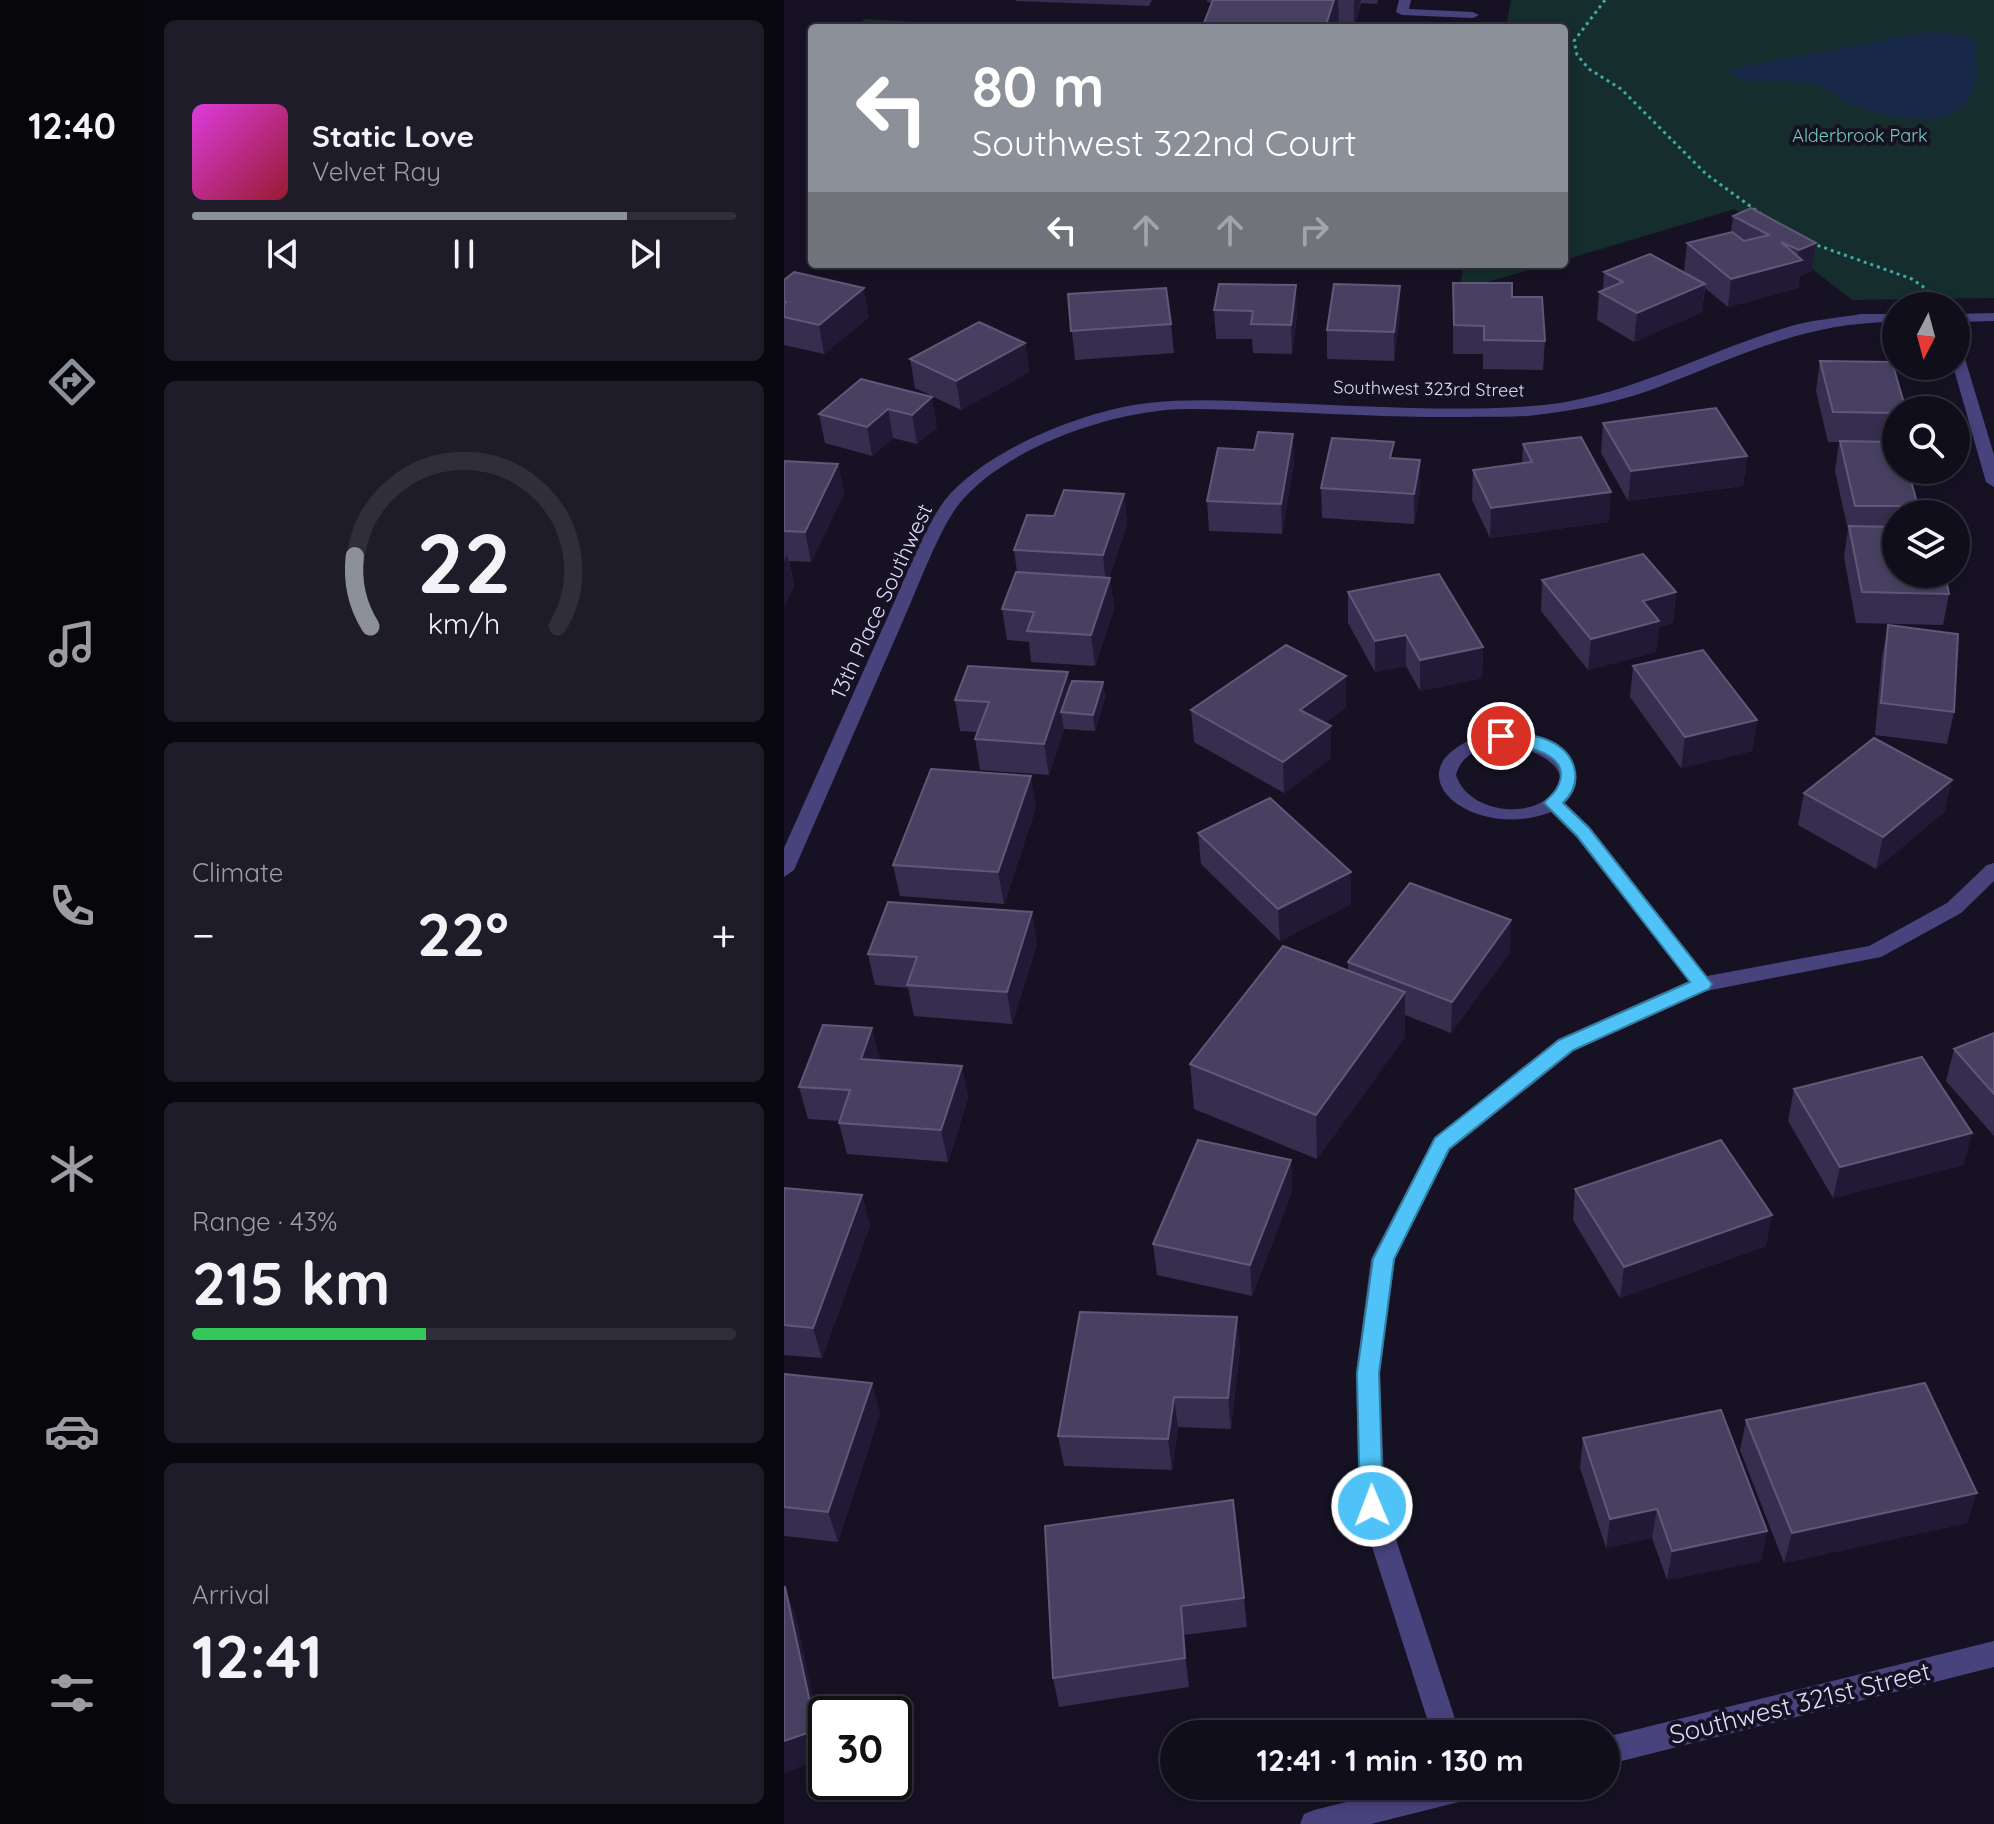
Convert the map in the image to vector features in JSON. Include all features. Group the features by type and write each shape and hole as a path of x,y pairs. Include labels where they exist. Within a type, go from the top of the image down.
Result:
{"street":[{"path":"1405,0 1402,12 1473,15"},
{"path":"1471,24 1476,0"},
{"path":"1970,318 1994,317"},
{"name":"Southwest 323rd Street","path":"1093,421 1143,408 1186,404 1414,413 1534,411 1598,400 1657,383 1711,359 1793,330 1861,318 1882,318"},
{"path":"1964,380 1994,482"},
{"name":"13th Place Southwest","path":"784,870 917,570 951,503 984,470 1033,443 1093,421"},
{"path":"1512,737 1541,743 1556,753 1566,765 1569,778 1564,792 1553,803 1536,812 1515,815 1484,810 1459,797 1450,784 1447,771 1453,758 1481,739 1512,737"},
{"path":"1553,803 1583,832 1702,984"},
{"path":"1441,1720 1372,1506 1368,1373 1383,1259 1442,1144 1566,1045 1702,984 1874,952 1954,908 1994,870"},
{"name":"Southwest 321st Street","path":"1620,1748 1994,1654"},
{"path":"1314,1824 1409,1800"}],"path":[{"path":"1605,0 1574,41 1577,55 1589,69 1621,89 1706,174 1769,220"},
{"path":"1810,242 1912,279 1928,292"}],"green space":[{"name":"Alderbrook Park","path":"1511,0 1994,0 1994,298 1970,298 1970,292 1882,292 1882,300 1852,300 1735,209 1568,259 1568,24 1507,24"},
{"path":"864,19 953,24 861,24"},
{"path":"1463,268 1537,268 1459,290"}],"water":[{"path":"1924,32 1965,35 1974,39 1977,72 1971,95 1959,110 1942,117 1920,119 1872,111 1849,104 1817,85 1743,80 1732,76 1729,70"}],"building":[{"path":"1213,0 1334,0 1326,24 1204,24"},
{"path":"1751,208 1816,243 1799,250 1781,242 1802,260 1731,279 1687,243 1732,232 1744,241 1769,235 1733,216"},
{"path":"1650,254 1705,284 1637,313 1599,292 1623,282 1604,272"},
{"path":"794,272 864,288 819,325 784,317 784,280"},
{"path":"1453,283 1512,283 1512,297 1542,297 1545,341 1484,340 1484,326 1454,325"},
{"path":"1219,284 1296,285 1291,325 1251,324 1253,311 1214,310"},
{"path":"1334,284 1400,286 1394,332 1327,330"},
{"path":"1166,288 1171,324 1071,331 1068,294"},
{"path":"979,322 1025,343 956,381 910,359"},
{"path":"1820,361 1882,362 1882,380 1897,380 1902,396 1882,396 1882,413 1833,412"},
{"path":"861,379 932,397 912,415 888,409 867,427 819,414"},
{"path":"1716,408 1747,456 1631,471 1603,423"},
{"path":"1258,432 1293,434 1281,504 1207,501 1218,448 1254,450"},
{"path":"1581,437 1611,492 1491,508 1473,470 1532,462 1523,444"},
{"path":"1332,438 1394,442 1390,458 1420,460 1414,494 1321,488"},
{"path":"1840,441 1882,442 1882,484 1912,484 1916,500 1882,500 1882,506 1855,506"},
{"path":"784,461 838,464 805,532 784,531"},
{"path":"1064,490 1124,494 1103,555 1014,550 1027,515 1054,516"},
{"path":"1849,526 1882,527 1882,588 1948,588 1949,594 1862,592"},
{"path":"1643,554 1676,592 1643,601 1659,621 1591,639 1542,580"},
{"path":"1016,572 1110,578 1091,635 1027,631 1034,612 1002,609"},
{"path":"1439,574 1483,647 1420,660 1406,635 1375,641 1348,592"},
{"path":"1888,625 1958,634 1954,712 1881,703"},
{"path":"1286,645 1346,676 1300,710 1331,726 1283,762 1191,710"},
{"path":"1703,650 1757,720 1685,737 1633,666"},
{"path":"968,666 1068,672 1044,744 975,739 989,702 955,700"},
{"path":"1072,681 1103,682 1093,715 1061,712"},
{"path":"1874,738 1952,780 1883,837 1804,793"},
{"path":"931,769 1031,776 998,872 893,865"},
{"path":"1270,798 1351,872 1278,909 1198,833"},
{"path":"1410,883 1511,920 1452,1002 1348,962"},
{"path":"888,902 1032,912 1007,992 907,985 917,957 868,954"},
{"path":"1283,946 1405,992 1316,1115 1190,1064"},
{"path":"823,1025 872,1028 861,1059 962,1066 941,1130 839,1123 850,1090 799,1087"},
{"path":"1994,1033 1994,1094 1954,1049"},
{"path":"1922,1057 1972,1133 1840,1167 1794,1089"},
{"path":"1198,1140 1291,1160 1250,1265 1153,1244"},
{"path":"1721,1140 1772,1215 1624,1267 1575,1189"},
{"path":"784,1188 862,1195 813,1328 784,1325"},
{"path":"1080,1312 1237,1317 1228,1398 1174,1397 1168,1439 1058,1436"},
{"path":"784,1374 872,1383 828,1512 784,1507"},
{"path":"1925,1383 1977,1493 1792,1533 1746,1420"},
{"path":"1721,1410 1767,1531 1672,1551 1657,1509 1610,1519 1583,1438"},
{"path":"1233,1500 1244,1598 1181,1606 1185,1658 1053,1678 1045,1526"},
{"path":"785,1587 809,1696 808,1733 784,1741"}],"route":[{"path":"1372,1506 1368,1373 1383,1259 1442,1144 1566,1045 1702,984 1583,832 1553,803 1564,792 1569,778 1566,765 1556,753 1541,743 1501,736"}]}
